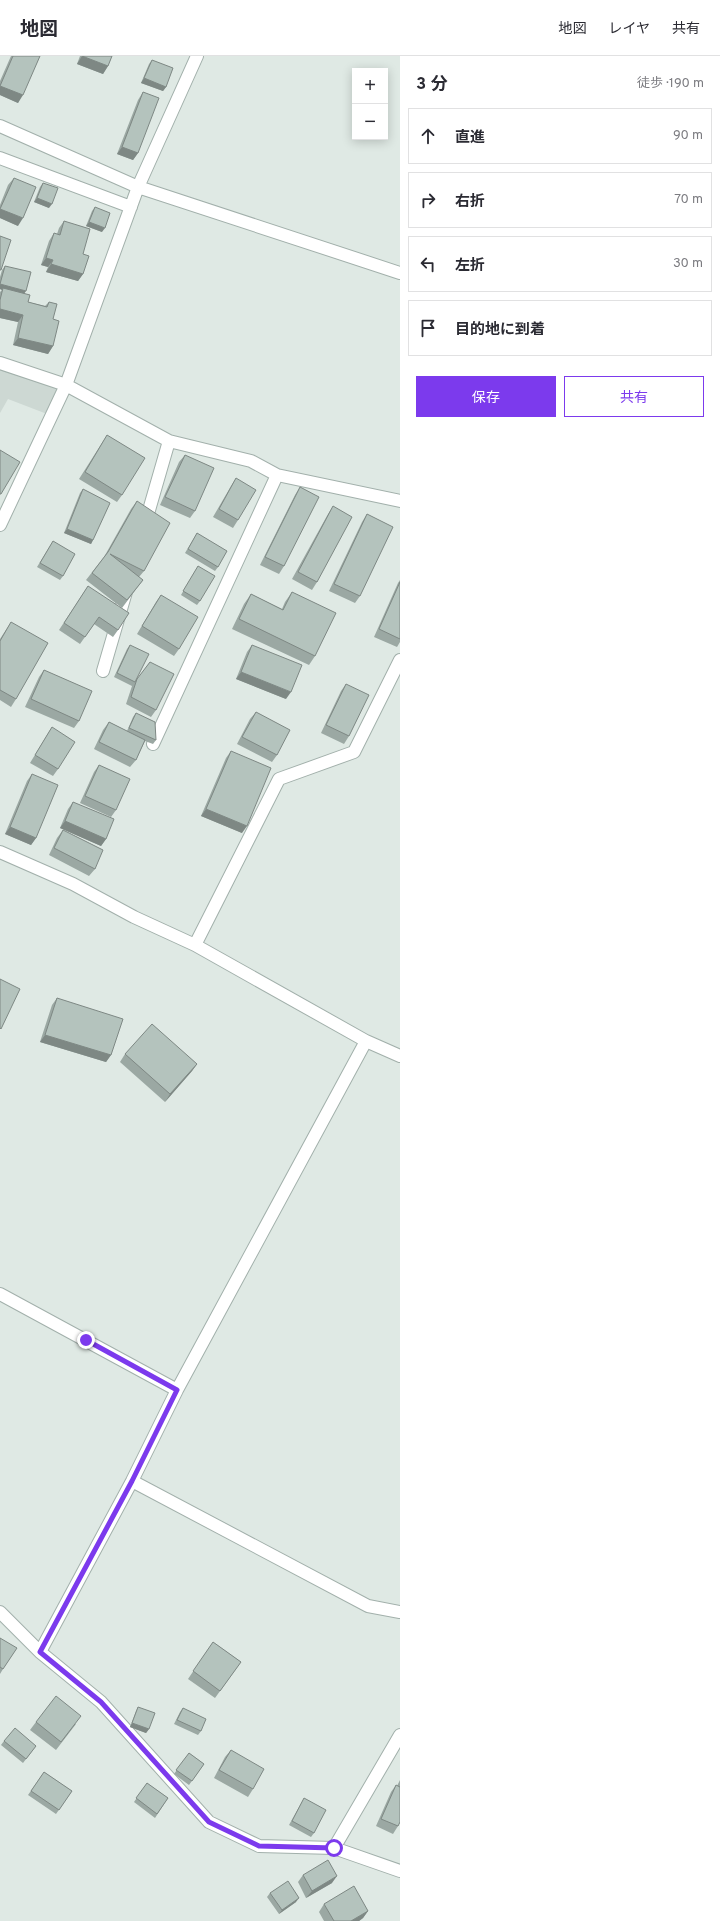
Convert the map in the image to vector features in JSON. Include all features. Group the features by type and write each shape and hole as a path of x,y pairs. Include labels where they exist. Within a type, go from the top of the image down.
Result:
{"street":[{"path":"0,525 66,386 138,187 197,56"},
{"path":"0,126 138,187 400,274"},
{"path":"0,158 131,207"},
{"path":"0,363 66,386 169,441 251,461 277,475 400,501"},
{"path":"143,532 169,441"},
{"path":"153,744 277,475"},
{"path":"103,671 130,577"},
{"path":"195,945 279,779 354,752 400,660"},
{"path":"0,852 73,884 134,917 195,945 366,1041 400,1056"},
{"path":"40,1652 132,1481 177,1390 366,1041"},
{"path":"0,1294 177,1390"},
{"path":"132,1481 368,1606 400,1612"},
{"path":"0,1612 40,1652 101,1702 209,1822 259,1846 334,1848 400,1871"},
{"path":"334,1848 400,1735"}],"shaded area":[{"path":"0,363 63,383 47,414 8,399 0,413"}],"building":[{"path":"13,56 40,56 23,95 0,86"},
{"path":"82,56 112,56 108,66"},
{"path":"152,60 173,68 166,87 144,78"},
{"path":"143,92 159,98 138,153 122,147"},
{"path":"14,178 36,187 23,218 0,209"},
{"path":"43,183 58,188 52,204 37,198"},
{"path":"95,207 110,213 105,228 89,222"},
{"path":"64,221 90,229 83,254 89,256 83,274 51,264 53,260 46,258 54,233 60,235"},
{"path":"0,236 11,240 1,270 0,270"},
{"path":"5,266 31,272 26,291 0,284"},
{"path":"3,288 30,295 28,302 47,307 49,302 57,304 53,319 59,321 53,346 18,338 23,315 0,309 0,300"},
{"path":"107,435 145,458 122,495 85,472"},
{"path":"0,450 20,462 1,494 0,494"},
{"path":"185,455 214,468 195,511 165,497"},
{"path":"236,478 256,490 238,520 219,509"},
{"path":"300,487 319,497 284,566 265,557"},
{"path":"83,489 110,503 93,540 67,529"},
{"path":"137,501 170,523 144,571 110,554 143,580 127,600 92,573 108,552"},
{"path":"333,506 352,517 317,582 298,572"},
{"path":"367,514 393,527 360,596 334,584"},
{"path":"197,533 227,551 218,567 188,549"},
{"path":"53,541 75,554 63,576 40,563"},
{"path":"198,566 215,576 200,601 183,591"},
{"path":"400,582 400,639 379,629"},
{"path":"88,586 129,613 118,630 99,617 85,637 64,623"},
{"path":"292,592 336,613 315,656 239,619 251,594 283,610"},
{"path":"161,595 198,617 179,649 142,626"},
{"path":"11,622 48,643 16,699 0,690 0,641"},
{"path":"130,645 149,654 135,682 117,673"},
{"path":"252,645 302,665 291,692 241,672"},
{"path":"150,662 174,674 156,710 131,697 137,679"},
{"path":"44,670 92,691 79,721 31,699"},
{"path":"346,684 369,695 349,736 326,725"},
{"path":"256,712 290,730 277,755 242,737"},
{"path":"136,713 155,722 156,740 129,728"},
{"path":"109,722 145,740 136,760 99,742"},
{"path":"52,727 75,742 58,769 35,755"},
{"path":"231,751 271,768 247,826 206,809"},
{"path":"99,765 130,779 116,810 85,796"},
{"path":"32,774 58,785 36,838 10,827"},
{"path":"73,802 114,819 106,839 65,821"},
{"path":"63,830 103,850 95,869 54,848"},
{"path":"0,979 20,989 1,1029 0,1028"},
{"path":"57,998 123,1019 111,1055 45,1035"},
{"path":"152,1024 197,1064 170,1094 125,1054"},
{"path":"0,1638 17,1648 3,1669 0,1667"},
{"path":"213,1642 241,1662 220,1691 193,1671"},
{"path":"56,1696 81,1716 61,1742 36,1722"},
{"path":"138,1707 155,1713 149,1729 132,1723"},
{"path":"183,1708 206,1719 201,1731 177,1720"},
{"path":"15,1728 36,1746 26,1759 4,1741"},
{"path":"231,1750 264,1769 253,1789 219,1770"},
{"path":"189,1753 204,1764 192,1781 176,1770"},
{"path":"44,1772 72,1791 59,1810 31,1791"},
{"path":"147,1783 168,1798 157,1814 136,1798"},
{"path":"396,1785 400,1787 400,1822 398,1826 381,1819"},
{"path":"304,1798 326,1810 314,1833 292,1821"},
{"path":"328,1860 337,1876 312,1891 303,1875"},
{"path":"288,1881 299,1898 282,1910 270,1893"},
{"path":"354,1886 368,1911 351,1921 334,1921 324,1904"}],"route":[{"path":"86,1340 177,1390 132,1481 40,1652 101,1702 209,1822 259,1846 334,1848"}]}
